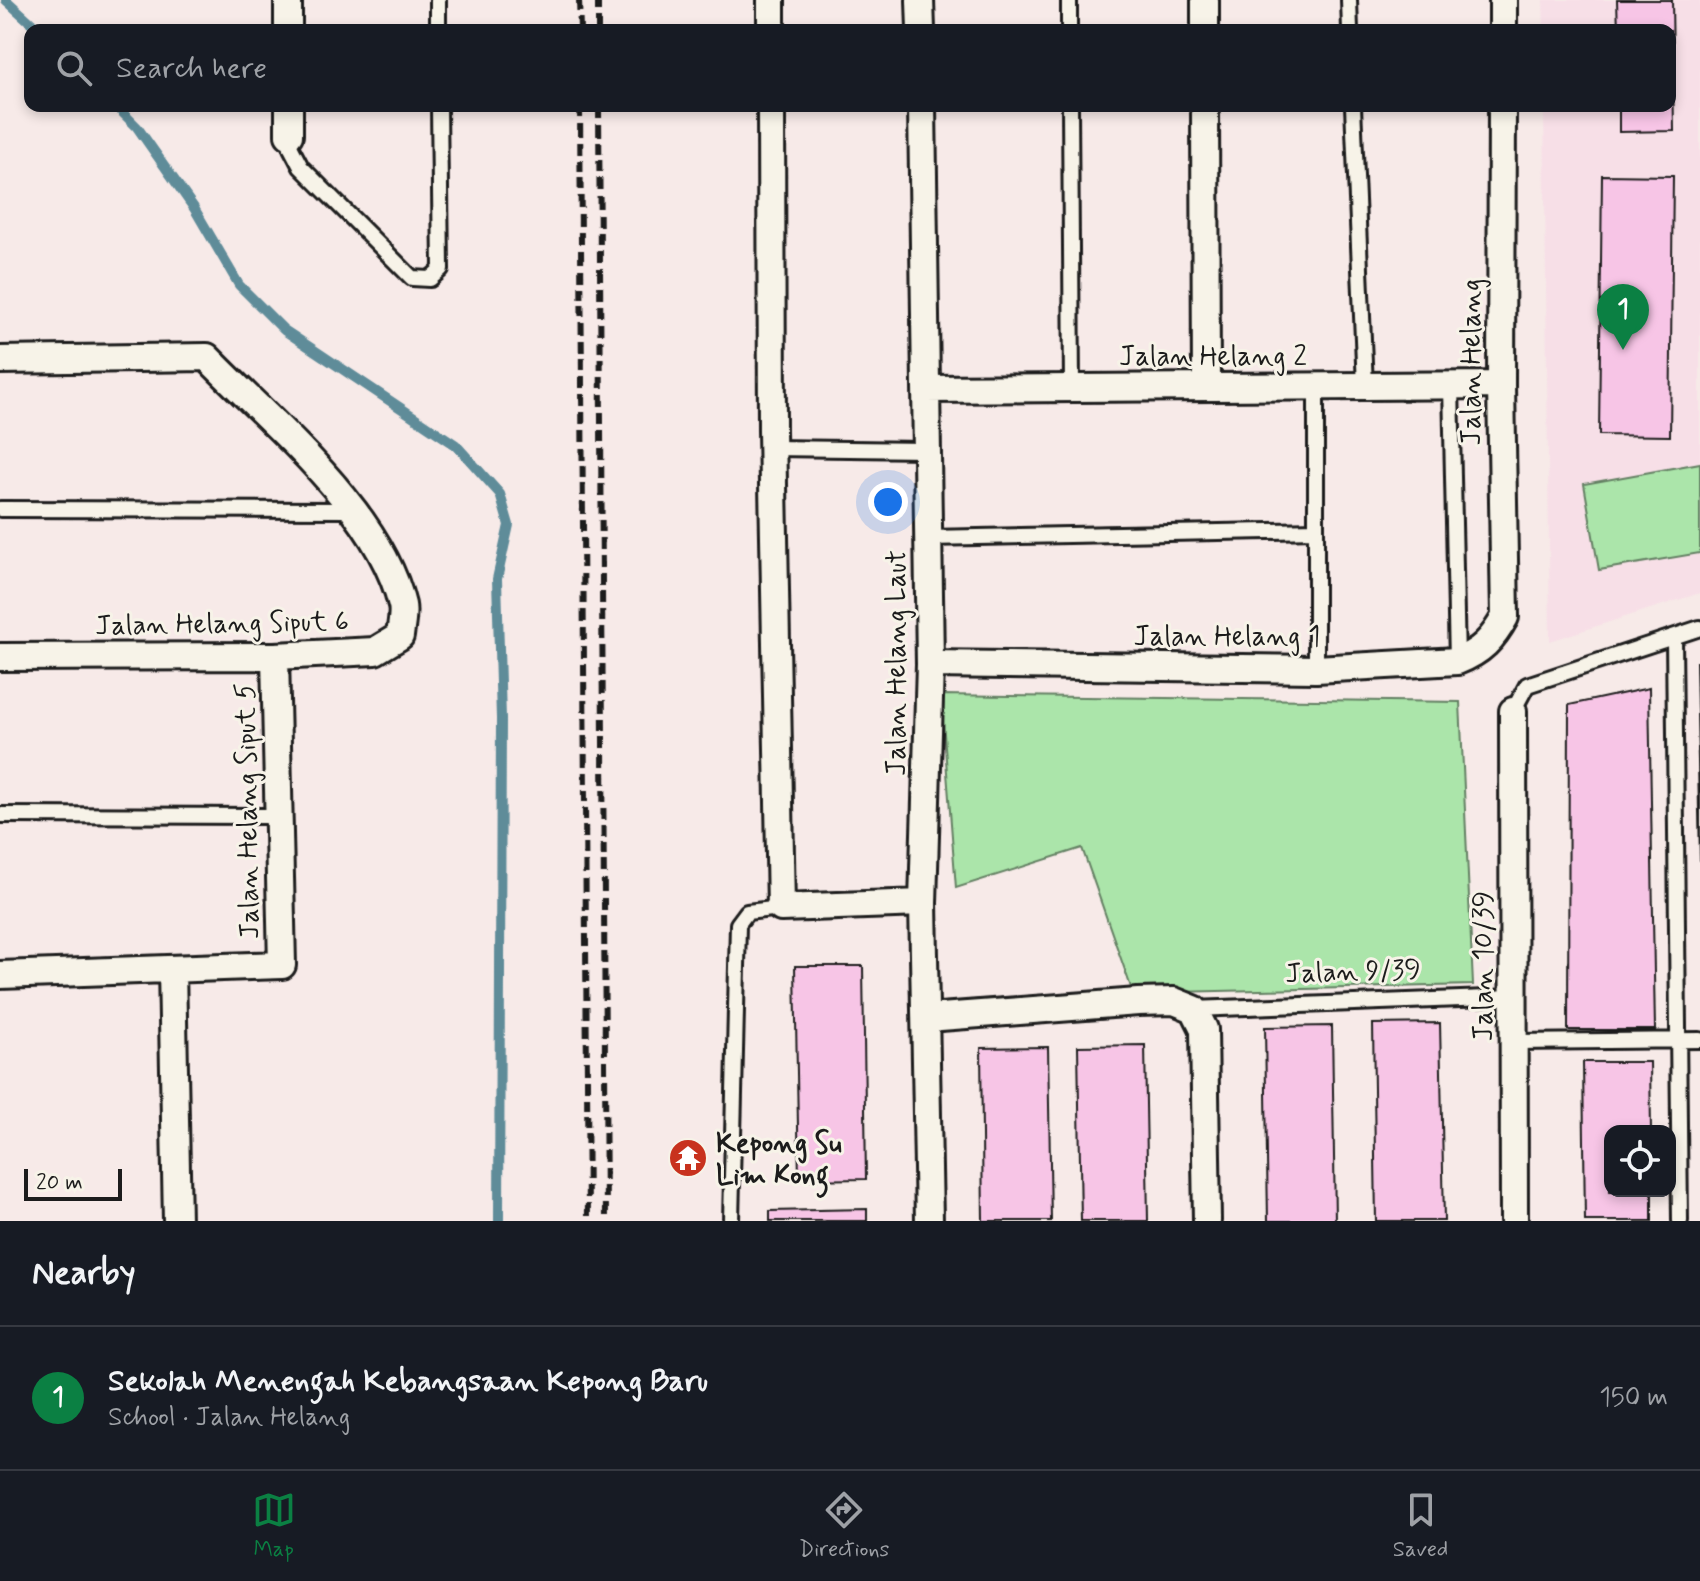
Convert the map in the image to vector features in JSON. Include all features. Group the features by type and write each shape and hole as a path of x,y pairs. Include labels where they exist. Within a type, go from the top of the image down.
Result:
{"street":[{"path":"288,0 288,24"},
{"path":"771,0 771,24"},
{"path":"920,0 921,24"},
{"path":"1205,0 1205,24"},
{"path":"1503,0 1503,24"},
{"path":"289,112 289,135"},
{"path":"771,112 772,448 781,908 923,903"},
{"name":"Jalan Helang Laut","path":"922,112 930,664 923,903 929,1221"},
{"path":"1205,112 1206,387"},
{"name":"Jalan Helang","path":"1502,112 1501,385 1505,617"},
{"path":"0,360 207,357 356,510"},
{"name":"Jalan Helang 2","path":"926,389 1501,385"},
{"name":"Jalan Helang Siput 6","path":"0,657 275,656 375,651 400,636 403,608 384,560 356,510"},
{"name":"Jalan Helang 1","path":"930,664 1316,669 1457,661 1472,656 1493,640 1505,617"},
{"name":"Jalan Helang Siput 5","path":"172,969 282,965 276,816 275,656"},
{"name":"Jalan 10/39","path":"1513,711 1514,1221"},
{"path":"0,975 172,969 177,1221"},
{"name":"Jalan 9/39","path":"927,1018 1138,1002 1174,1001 1194,1009"},
{"path":"1194,1009 1204,1029 1207,1221"}],"lane":[{"path":"438,0 438,24"},
{"path":"1069,0 1069,24"},
{"path":"1349,0 1350,24"},
{"path":"289,135 291,148 301,167 412,278 430,279 441,269 439,112"},
{"path":"1070,112 1072,387"},
{"path":"1353,112 1365,386"},
{"path":"1451,385 1457,661"},
{"path":"1316,386 1316,669"},
{"path":"772,448 926,450"},
{"path":"0,509 356,510"},
{"path":"928,538 1316,530"},
{"path":"1513,711 1527,685 1700,628"},
{"path":"1674,637 1680,1221"},
{"path":"0,815 276,816"},
{"path":"731,1221 738,924 747,912 781,908"},
{"name":"Jalan 9/39","path":"1194,1009 1514,997"},
{"path":"1514,1042 1700,1040"}],"shaded area":[{"path":"1543,0 1700,0 1700,593 1550,641 1544,112 1676,112 1676,24 1544,24"}],"green space":[{"path":"1700,463 1700,553 1599,570 1584,484"},
{"path":"941,695 1460,702 1473,985 1133,993 1082,848 956,888"}],"building":[{"path":"1617,0 1672,0 1672,24 1618,24"},
{"path":"1619,112 1674,112 1674,131 1619,132"},
{"path":"1602,175 1673,176 1670,436 1599,435"},
{"path":"1696,662 1700,662 1700,861"},
{"path":"1649,688 1655,1030 1568,1030 1569,705"},
{"path":"795,966 863,966 866,1179 799,1180"},
{"path":"1440,1023 1444,1221 1376,1221 1373,1024"},
{"path":"1332,1026 1335,1221 1268,1221 1265,1027"},
{"path":"1145,1045 1148,1221 1081,1221 1078,1046"},
{"path":"1048,1047 1051,1221 983,1221 981,1048"},
{"path":"1583,1062 1650,1062 1651,1125 1604,1125 1604,1197 1652,1197 1652,1221 1585,1221"},
{"path":"867,1209 867,1221 770,1221 770,1211"}],"waterway":[{"path":"6,0 32,24"},
{"path":"122,112 137,127 194,208 239,285 284,330 456,445 500,494 509,525 497,579 501,719 499,1221"}],"railway":[{"path":"579,0 580,24"},
{"path":"598,0 598,24"},
{"path":"580,112 588,1221"},
{"path":"599,112 606,1221"}],"place":[{"name":"Sekolah Menengah Kebangsaan Kepong Baru","path":"1623,350"},
{"name":"Kepong Su Lim Kong","path":"688,1158"}]}
